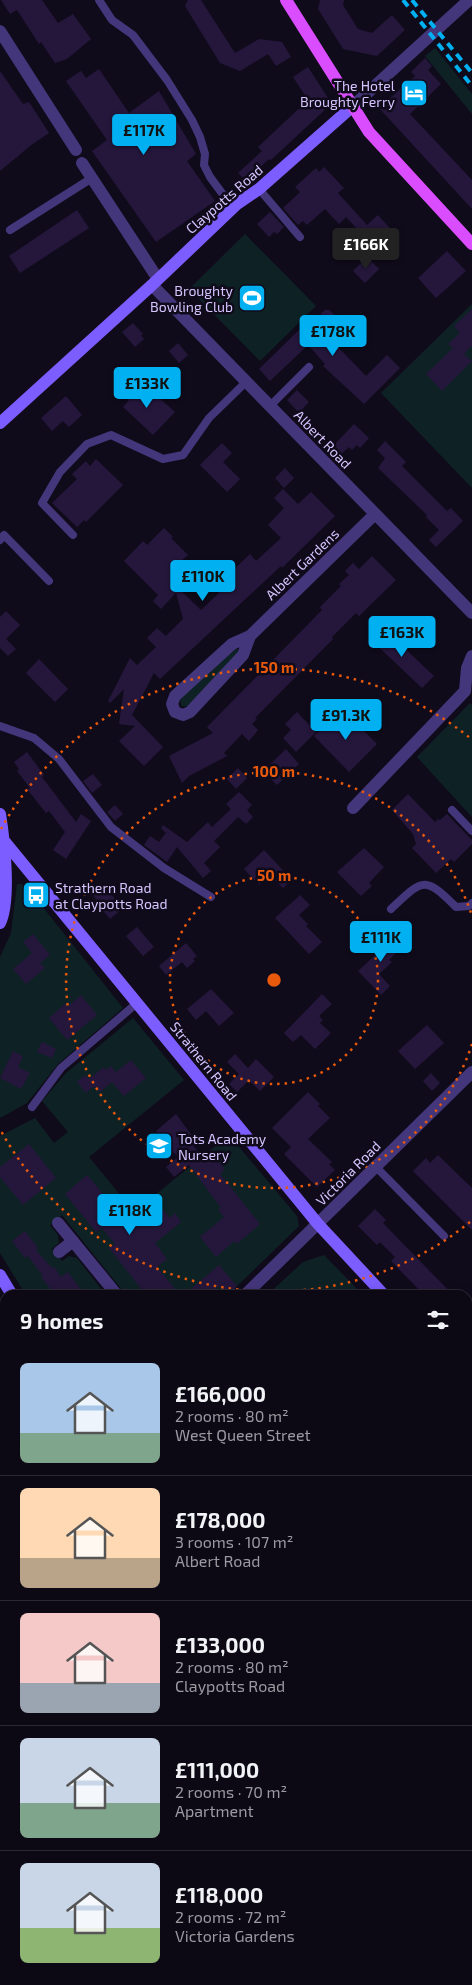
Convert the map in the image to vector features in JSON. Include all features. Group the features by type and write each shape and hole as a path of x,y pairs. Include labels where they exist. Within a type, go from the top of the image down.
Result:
{"main road":[{"path":"286,0 369,132 472,244"},
{"name":"Claypotts Road","path":"0,423 233,208 259,189 353,106"},
{"path":"0,814 5,842 5,885 0,923"},
{"name":"Strathern Road","path":"5,842 318,1224 379,1290"},
{"path":"0,1275 9,1290"}],"street":[{"name":"Claypotts Road","path":"353,106 469,0"},
{"path":"0,31 76,150"},
{"name":"Albert Road","path":"82,163 155,282 246,382 472,613"},
{"name":"Albert Gardens","path":"250,636 243,655 190,712 182,715 174,712 172,704 175,696 232,644 250,636 375,514"},
{"path":"353,808 465,692 467,668 472,656"},
{"name":"Victoria Road","path":"250,1290 472,1072"},
{"path":"58,1223 113,1290"},
{"path":"59,1252 73,1241"}],"lane":[{"path":"100,0 112,20 133,35 182,104 200,137 205,154 204,165 210,177 233,208"},
{"path":"10,230 92,178"},
{"path":"259,189 300,237"},
{"path":"270,406 309,367"},
{"path":"73,535 42,503 60,472 87,444 112,435 163,460 183,455 209,418 246,382"},
{"path":"0,540 4,535 49,581"},
{"path":"0,726 34,738 59,759 111,827 164,868 211,897"},
{"path":"452,810 472,830"},
{"path":"391,909 416,886 426,884 437,888 456,907 469,906 472,903"},
{"path":"32,1107 61,1068 137,1003"},
{"path":"376,1167 444,1236"}],"green space":[{"path":"435,48 472,94 472,114 425,56"},
{"name":"Broughty Bowling Club","path":"245,234 316,306 260,361 189,289"},
{"path":"472,304 472,488 381,393"},
{"path":"236,648 239,651 189,706 181,706 180,698"},
{"path":"470,703 472,705 472,817 417,757"},
{"path":"17,884 22,884 34,896 123,1008 58,1064 27,1103 0,1118 0,957 11,933"},
{"path":"133,1018 184,1080 89,1157 134,1212 229,1135 297,1216 299,1226 233,1290 122,1290 62,1215 50,1225 58,1235 59,1243 52,1249 62,1261 69,1256 77,1258 102,1290 23,1290 0,1253 0,1136 35,1118 54,1143 68,1132 42,1101 66,1073"},
{"path":"324,1255 358,1290 272,1290 303,1262"}],"building":[{"path":"1,0 42,0 58,23 73,14 91,39 67,59 55,63 41,42 39,44 17,10 10,14"},
{"path":"188,0 201,0 235,53 259,39 282,42 291,57 276,66 268,54 240,71 220,63 185,6"},
{"path":"320,0 344,0 343,5 358,29 372,33 392,15 405,30 377,56 343,49 318,9"},
{"path":"425,58 432,66 428,70 441,84 410,114 472,180 472,209 379,108 415,76 411,72"},
{"path":"308,67 330,101 329,106 246,181 238,173 262,151 258,147 308,100 293,77"},
{"path":"99,69 129,113 159,91 196,154 187,161 215,201 156,242 92,151 107,140 66,81 81,71 86,78"},
{"path":"0,71 23,104 29,102 49,133 0,171"},
{"path":"324,167 344,188 338,193 367,225 378,215 396,235 390,241 393,244 381,255 346,217 339,224 325,209 307,225 303,221 298,225 283,208 300,192 295,187 316,168 319,172"},
{"path":"77,210 89,228 20,273 9,256"},
{"path":"270,212 284,227 277,234 274,232 269,237 257,224"},
{"path":"447,251 466,271 436,298 418,278"},
{"path":"367,257 379,269 365,283 353,271"},
{"path":"472,309 472,346 464,354 472,361 442,391 426,374 453,348 448,344 460,333 454,326"},
{"path":"329,310 340,320 346,314 359,327 338,347 366,376 387,355 400,368 364,404 323,366 325,364 308,345 270,381 259,369 304,325 322,343 321,313"},
{"path":"133,323 143,334 141,335 144,339 135,347 122,332"},
{"path":"178,343 188,355 179,363 169,351"},
{"path":"134,383 152,400 156,395 175,412 153,435 123,407 129,400 123,395"},
{"path":"297,390 309,402 299,413 287,400"},
{"path":"66,396 82,415 69,427 63,421 52,431 41,418"},
{"path":"354,424 369,438 360,448 357,445 352,450 349,447 341,454 333,446"},
{"path":"385,441 406,462 402,466 447,511 451,508 463,521 436,547 429,540 439,530 426,517 427,515 378,468 385,458 377,450"},
{"path":"222,443 232,453 223,462 240,479 227,492 200,465"},
{"path":"96,459 123,485 86,522 84,520 77,527 52,503 77,479 72,474 86,461 90,466"},
{"path":"285,468 294,478 284,488 275,478"},
{"path":"283,489 298,504 311,492 335,516 282,568 281,566 160,679 154,673 132,715 163,747 144,766 119,741 135,726 119,724 124,689 110,703 108,701 130,658 137,665 156,647 147,638 157,628 166,636 183,619 176,593 161,609 153,601 158,595 124,561 143,541 147,545 164,528 188,555 181,561 195,574 180,590 201,610 219,593 202,575 212,566 224,579 250,554 256,561 281,538 268,525 284,508 274,498"},
{"path":"372,556 396,580 359,616 356,613 255,718 257,719 252,724 258,730 249,741 242,734 224,753 227,756 189,776 182,783 169,756 213,733 207,727 322,610 320,607 349,575 345,571 353,563 359,569"},
{"path":"6,611 20,625 6,639 16,649 8,656 0,648 0,617"},
{"path":"382,627 434,676 422,688 370,639"},
{"path":"39,659 68,689 55,702 26,673"},
{"path":"297,712 316,732 296,752 283,738 291,730 285,724"},
{"path":"339,712 349,722 352,719 377,744 349,772 314,736"},
{"path":"286,749 299,764 277,785 263,771"},
{"path":"27,752 44,775 42,777 76,822 81,814 91,821 66,859 53,850 65,832 49,811 46,813 27,789 30,788 17,771 19,769 14,762"},
{"path":"238,768 247,778 236,789 227,779"},
{"path":"93,774 102,785 92,793 83,781"},
{"path":"239,792 252,805 247,810 253,817 246,824 238,817 214,841 220,847 204,863 211,871 203,878 177,847 167,862 144,845 150,836 159,842 166,833 161,828 163,825 187,842 208,822 212,827 231,809 226,804"},
{"path":"408,794 435,822 447,814 472,840 472,844 454,862 451,859 436,873 412,848 416,844 413,834 392,810"},
{"path":"115,805 123,814 115,821 107,812"},
{"path":"364,848 384,867 369,883 372,886 361,896 337,872"},
{"path":"264,850 292,880 283,888 270,875 259,885 244,869"},
{"path":"104,886 123,908 110,919 95,901 96,899 93,895"},
{"path":"300,895 310,905 299,915 308,924 306,926 322,942 309,954 275,918"},
{"path":"137,927 154,947 143,956 126,936"},
{"path":"390,931 405,945 389,960 392,962 379,974 390,986 381,995 358,971 387,944 382,939"},
{"path":"33,934 50,955 40,963 45,968 26,984 13,969 32,953 23,942"},
{"path":"186,943 197,956 193,959 195,961 187,968 182,962 166,975 159,966"},
{"path":"211,989 234,1013 219,1026 206,1011 196,1020 187,1009"},
{"path":"322,994 332,1004 319,1016 323,1020 320,1023 331,1033 315,1049 301,1035 293,1042 284,1033"},
{"path":"81,995 97,1015 67,1040 49,1018 65,1004 67,1007"},
{"path":"427,1025 444,1043 415,1069 398,1051"},
{"path":"42,1042 56,1049 52,1058 37,1052"},
{"path":"13,1051 23,1056 18,1067 30,1073 21,1089 0,1078"},
{"path":"235,1054 248,1068 256,1059 274,1077 260,1091 249,1080 237,1092 229,1084 239,1074 227,1062"},
{"path":"131,1060 146,1078 124,1096 112,1082 100,1092 94,1086 86,1093 77,1082 85,1075 89,1079 104,1067 106,1070 111,1066 116,1072"},
{"path":"431,1073 440,1083 432,1091 423,1081"},
{"path":"308,1092 330,1118 308,1139 332,1162 329,1164 335,1170 317,1187 284,1154 291,1147 272,1128"},
{"path":"176,1114 193,1137 189,1141 205,1159 212,1153 225,1169 220,1174 260,1224 237,1244 234,1241 216,1257 200,1237 224,1217 218,1210 221,1208 189,1165 174,1177 166,1167 178,1157 156,1131"},
{"path":"29,1144 56,1178 23,1205 0,1177 0,1167"},
{"path":"438,1155 472,1188 472,1230 413,1171 426,1158 430,1163"},
{"path":"87,1175 104,1195 99,1200 113,1218 127,1206 137,1218 157,1202 170,1218 175,1213 181,1222 155,1243 167,1259 157,1267 176,1290 142,1290 109,1248 115,1244 102,1228 96,1232 65,1194"},
{"path":"375,1209 386,1220 383,1223 448,1290 419,1290 391,1261 395,1257 380,1242 377,1245 358,1226"},
{"path":"25,1231 38,1248 36,1250 52,1268 54,1267 61,1277 68,1272 81,1290 51,1290 28,1256 25,1258 12,1241"},
{"path":"219,1265 237,1286 233,1290 223,1290 219,1286 214,1290 190,1290"}],"railway":[{"path":"403,0 472,86"},
{"path":"412,0 472,73"}],"place":[{"name":"The Hotel Broughty Ferry","path":"414,93"},
{"name":"Broughty Bowling Club","path":"252,298"},
{"name":"Strathern Road at Claypotts Road","path":"36,895"},
{"name":"Tots Academy Nursery","path":"159,1146"}]}
